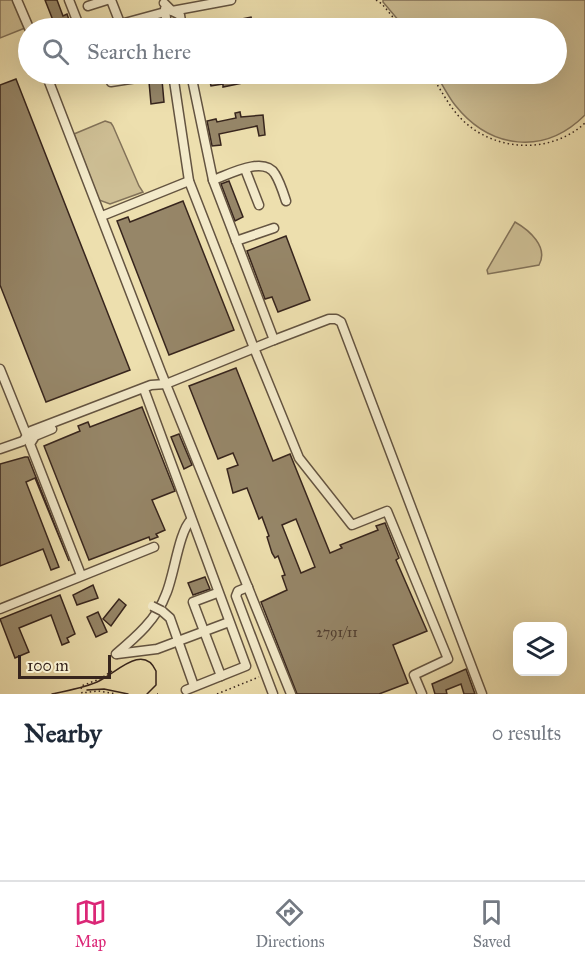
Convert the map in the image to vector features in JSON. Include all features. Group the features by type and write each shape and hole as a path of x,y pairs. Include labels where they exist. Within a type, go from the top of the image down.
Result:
{"street":[{"path":"17,0 24,18"},
{"path":"69,0 76,18"},
{"path":"88,6 109,0 118,18"},
{"path":"147,18 231,0"},
{"path":"164,1 168,18"},
{"path":"168,14 180,15 180,18"},
{"path":"50,84 166,384 291,694"},
{"path":"174,84 189,181 299,458 352,525 387,511 448,659 414,675 422,694"},
{"path":"193,84 213,180 274,340"},
{"path":"213,180 255,165 265,166 274,172 286,201"},
{"path":"245,169 259,205"},
{"path":"102,216 189,181"},
{"path":"236,241 274,228"},
{"path":"81,575 30,444 35,436 274,340 336,318 341,322 482,694"},
{"path":"0,369 27,436"},
{"path":"0,449 23,441 31,431 151,385 166,384"},
{"path":"145,393 246,666 190,688 170,618 152,606"},
{"path":"191,520 184,528 168,591 162,604 141,632 116,654 154,650 229,622"},
{"path":"0,609 154,547"},
{"path":"248,587 238,591 236,596 273,694"},
{"path":"218,592 193,602 220,676"}],"path":[{"path":"376,0 394,18"},
{"path":"436,84 456,114 487,138 522,146 551,143 578,130 585,123"},
{"path":"112,671 100,679 81,686 82,693 116,694"},
{"path":"217,694 266,674"}],"shaded area":[{"path":"0,0 14,0 21,18 18,18 18,31 0,38"},
{"path":"383,0 585,0 585,115 569,128 552,137 518,142 484,131 469,120 455,105 442,84 567,84 567,18 397,18"},
{"path":"105,121 113,126 143,192 110,204 99,200 74,134"},
{"path":"515,222 536,240 541,252 539,265 488,274 487,270"}],"building":[{"path":"45,0 57,0 63,16 67,14 68,18 52,18"},
{"path":"16,79 130,370 46,402 0,285 0,85"},
{"path":"149,84 162,84 164,102 151,104"},
{"path":"240,112 241,117 263,115 265,135 259,136 257,126 219,134 221,145 212,146 207,121 216,119 217,122 236,118 235,113"},
{"path":"229,181 243,217 235,221 221,184"},
{"path":"183,201 234,330 169,355 117,221 128,217 130,222"},
{"path":"286,236 310,300 278,312 272,297 265,299 247,251"},
{"path":"236,368 273,461 290,454 330,553 342,548 340,545 378,530 376,526 385,523 399,558 396,560 427,631 393,645 408,683 379,694 297,694 261,602 287,590 282,576 285,575 278,556 275,558 272,553 262,517 259,519 247,488 233,493 227,469 238,465 233,453 218,459 189,386","holes":["296,519 315,567 301,573 282,525"]},
{"path":"142,407 175,491 152,500 165,530 156,534 158,537 150,540 149,537 89,560 44,446 80,431 78,426 88,422 90,427"},
{"path":"179,434 192,465 184,469 171,437"},
{"path":"28,457 69,561 35,478 26,482 59,567 51,570 43,549 0,566 0,464"},
{"path":"205,577 210,589 193,595 188,583"},
{"path":"93,585 98,598 77,605 73,595"},
{"path":"60,595 75,634 67,638 69,642 62,645 51,615 19,628 29,652 15,658 0,619"},
{"path":"119,599 126,605 111,626 103,619"},
{"path":"98,612 107,632 96,637 87,617"},
{"path":"466,669 475,694 464,694 461,684 446,690 447,694 435,694 432,684"}],"tram line":[{"path":"52,694 92,684 136,660 150,663 156,671 156,685 147,694"},
{"path":"87,690 104,689 128,694"}]}
